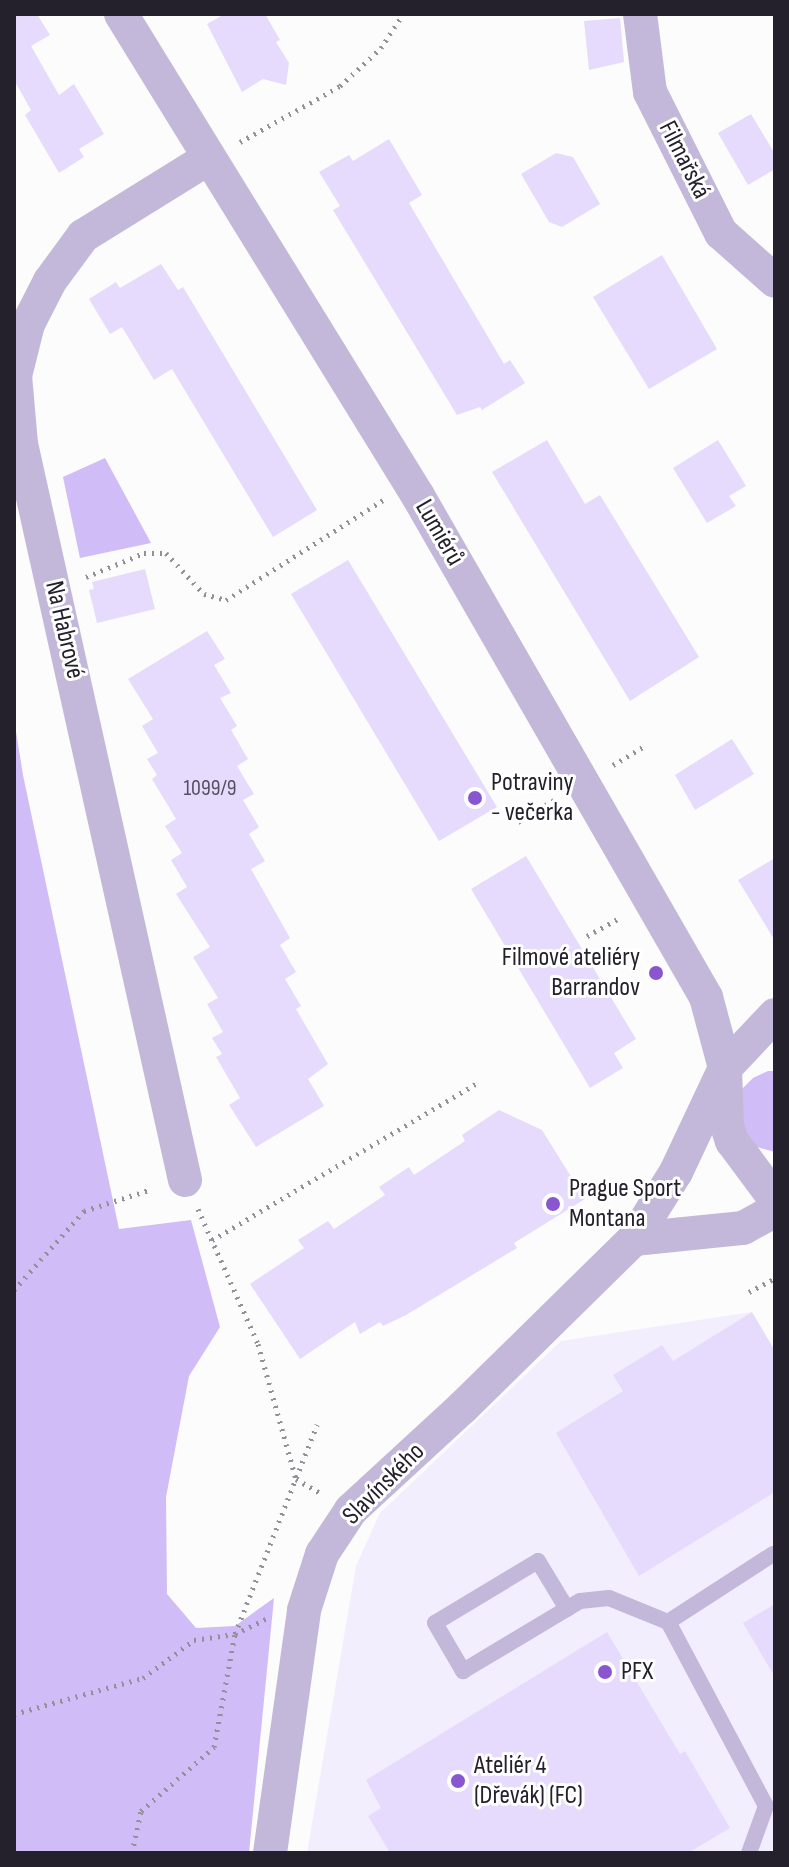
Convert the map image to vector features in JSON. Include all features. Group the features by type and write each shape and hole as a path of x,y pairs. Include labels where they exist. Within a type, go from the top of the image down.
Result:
{"street":[{"name":"Lumiérů","path":"121,14 221,152 706,997 725,1068 727,1126 732,1141 775,1199"},
{"name":"Filmařská","path":"640,14 650,92 721,233 775,281"},
{"name":"Na Habrové","path":"185,1180 21,444 15,376 28,324 50,281 83,236 221,152"},
{"name":"Slavínského","path":"270,1853 304,1610 322,1554 351,1510 462,1408 634,1239 676,1172 725,1068 775,1015"},
{"path":"634,1239 743,1228 775,1210"}],"lane":[{"path":"668,1622 773,1554"},
{"path":"567,1609 538,1561 435,1623 463,1671 567,1609 580,1601 609,1598 668,1622 771,1803 749,1853"}],"path":[{"path":"221,152 340,86 381,48 403,14"},
{"path":"55,588 121,566 144,553 166,553 204,594 226,600 410,484"},
{"path":"587,936 625,915"},
{"path":"351,1510 296,1479 258,1344 212,1240 479,1082"},
{"path":"14,1290 84,1211 185,1180"},
{"path":"749,1292 775,1278"},
{"path":"132,1853 141,1811 214,1747 235,1634 317,1425"},
{"path":"14,1714 143,1678 194,1640 235,1634"}],"shaded area":[{"path":"105,458 151,543 80,558 63,477"},
{"path":"14,719 23,775 119,1229 191,1220 220,1327 189,1376 166,1497 167,1594 196,1628 235,1626 274,1598 249,1853 14,1853"},
{"path":"775,1071 775,1152 753,1146 742,1134 742,1089 753,1078"},
{"path":"752,1312 775,1351 775,1853 307,1853 356,1566 380,1513 561,1341"}],"building":[{"path":"14,14 37,14 50,35 31,46 59,95 74,84 104,134 79,149 84,157 59,173 25,115 31,110 14,80"},
{"path":"225,14 265,14 280,40 276,42 289,63 286,85 263,79 242,92 207,24"},
{"path":"620,18 624,62 589,70 584,21"},
{"path":"751,114 775,154 775,169 748,185 718,133"},
{"path":"389,139 422,195 409,203 504,364 510,360 525,383 482,410 480,407 457,415 333,210 340,206 319,172 349,155 353,161"},
{"path":"556,153 573,157 600,204 562,227 549,222 521,174"},
{"path":"662,255 717,349 649,389 593,297"},
{"path":"161,264 178,290 183,287 317,510 273,537 172,369 154,380 122,327 110,334 89,299 116,282 120,288"},
{"path":"547,440 585,504 600,495 699,657 630,701 492,472"},
{"path":"718,440 746,486 729,496 736,506 707,523 673,468"},
{"path":"348,560 497,807 439,841 291,594"},
{"path":"145,569 155,609 97,623 89,590 94,589 92,582"},
{"path":"207,631 225,659 214,665 231,693 220,698 237,726 231,730 248,759 237,766 254,794 243,800 259,827 249,834 265,861 251,869 290,938 280,945 296,972 285,979 301,1006 296,1009 328,1064 308,1079 324,1106 256,1147 229,1105 240,1098 216,1057 222,1054 212,1038 223,1032 207,1004 218,998 193,957 210,947 176,894 187,887 171,860 182,853 165,826 176,819 152,779 157,775 147,759 158,753 142,726 153,719 128,679"},
{"path":"732,739 754,774 695,810 675,775"},
{"path":"526,856 636,1039 614,1053 623,1068 590,1088 471,889"},
{"path":"775,858 775,941 738,880"},
{"path":"499,1110 542,1130 585,1199 514,1243 517,1248 406,1315 383,1326 380,1322 360,1334 355,1322 300,1359 250,1284 304,1248 298,1240 328,1221 334,1229 385,1195 379,1187 409,1167 414,1175 465,1141 462,1135"},
{"path":"752,1312 775,1351 775,1492 639,1576 556,1433 623,1391 613,1375 662,1345 673,1361"},
{"path":"775,1604 775,1677 743,1623"},
{"path":"607,1632 680,1754 685,1751 730,1828 688,1853 390,1853 368,1816 381,1808 366,1780"}],"place":[{"name":"Potraviny - večerka","path":"475,798"},
{"name":"Filmové ateliéry Barrandov","path":"656,973"},
{"name":"Prague Sport Montana","path":"553,1204"},
{"name":"PFX","path":"605,1672"},
{"name":"Ateliér 4 (Dřevák) (FC)","path":"458,1781"}]}
